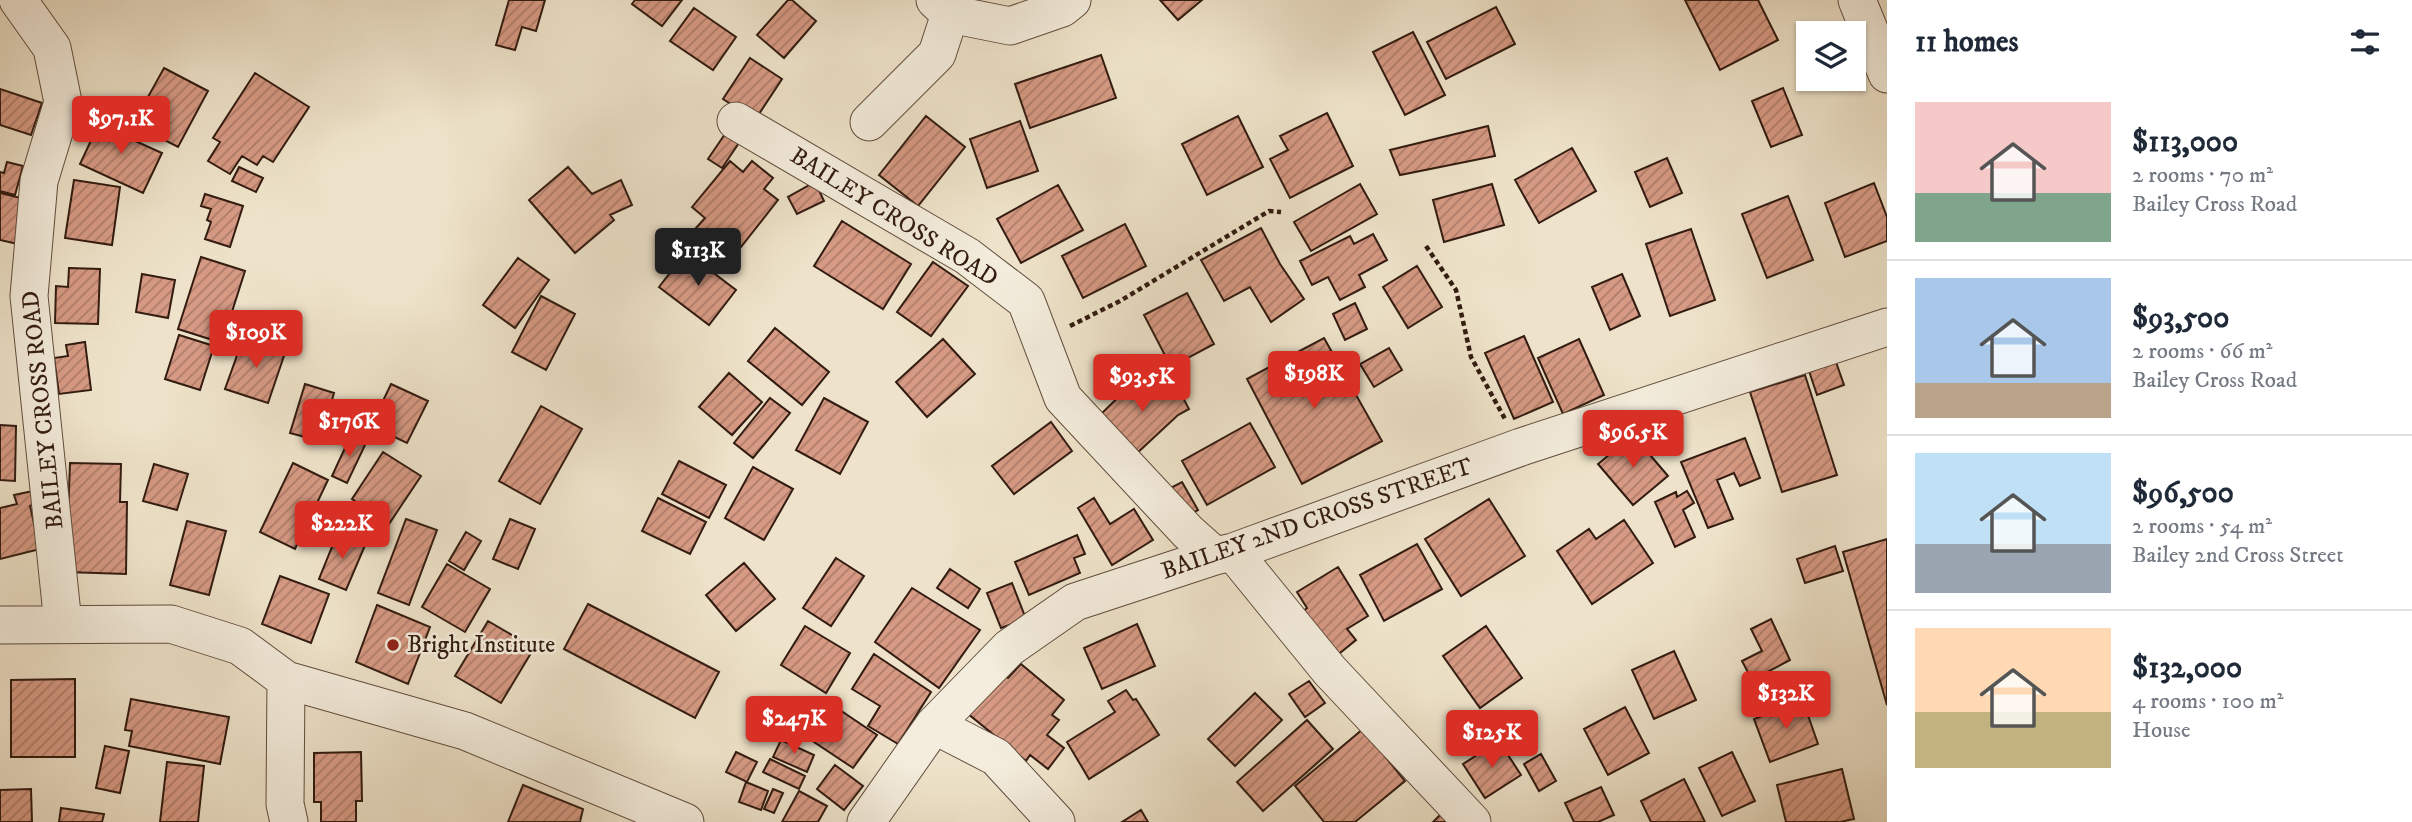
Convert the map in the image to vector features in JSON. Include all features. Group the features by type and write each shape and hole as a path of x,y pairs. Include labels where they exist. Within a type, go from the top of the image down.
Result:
{"street":[{"name":"BAILEY CROSS ROAD","path":"18,0 52,48 63,102 38,181 29,296 63,625"},
{"path":"869,122 937,54 943,7 1010,26 1062,8 1072,0"},
{"path":"1857,0 1887,74"},
{"name":"BAILEY CROSS ROAD","path":"736,121 967,256 1026,301 1063,398 1188,532 1224,554 1329,671 1472,822"},
{"name":"BAILEY 2ND CROSS STREET","path":"866,822 934,725 1009,648 1075,603 1224,554 1521,447 1887,327"},
{"path":"0,625 171,624 240,646 286,680 465,731 685,822"},
{"path":"286,680 285,804 289,822"},
{"path":"934,725 996,757 1056,822"}],"path":[{"path":"1041,341 1120,301 1269,211 1282,212"},
{"path":"1426,246 1456,290 1471,357 1521,447"}],"building":[{"path":"509,0 545,0 536,31 522,27 515,50 496,45"},
{"path":"635,0 682,0 662,26 632,4"},
{"path":"788,0 792,0 816,21 784,58 757,35"},
{"path":"1160,0 1202,0 1178,20"},
{"path":"1685,0 1758,0 1778,40 1720,70"},
{"path":"1496,7 1515,44 1446,79 1427,42"},
{"path":"694,8 736,37 713,70 670,41"},
{"path":"1413,32 1445,95 1405,115 1373,52"},
{"path":"1101,55 1116,98 1030,128 1015,84"},
{"path":"750,58 782,79 755,120 723,99"},
{"path":"164,68 208,91 178,147 133,124"},
{"path":"255,73 309,107 273,162 263,156 257,165 242,156 230,174 208,161 220,142 213,138"},
{"path":"1783,88 1802,135 1771,147 1752,101"},
{"path":"0,89 42,103 31,135 0,125"},
{"path":"1327,113 1353,166 1290,198 1270,159 1288,150 1280,136"},
{"path":"926,116 965,147 918,206 879,175"},
{"path":"1238,116 1263,167 1207,195 1182,144"},
{"path":"102,117 136,133 133,140 162,153 143,193 80,164"},
{"path":"1020,121 1038,171 987,188 970,139"},
{"path":"1488,126 1495,156 1400,175 1390,150"},
{"path":"729,128 743,137 722,168 708,159"},
{"path":"1572,148 1596,191 1539,223 1515,180"},
{"path":"1667,158 1682,193 1650,207 1635,172"},
{"path":"730,161 743,172 752,161 773,178 764,189 778,200 741,247 735,243 727,253 696,228 705,218 692,207"},
{"path":"7,162 23,166 15,195 0,191 0,172 4,173"},
{"path":"239,167 263,178 256,192 232,181"},
{"path":"568,167 592,194 621,180 632,205 610,215 614,220 575,253 529,200"},
{"path":"74,180 120,187 112,245 65,238"},
{"path":"815,182 824,201 797,214 788,197"},
{"path":"1874,183 1887,217 1887,241 1845,257 1825,203"},
{"path":"1360,184 1377,214 1311,251 1294,222"},
{"path":"1492,184 1504,225 1444,242 1433,200"},
{"path":"1058,185 1083,230 1021,263 997,219"},
{"path":"0,193 29,200 18,244 0,240"},
{"path":"205,194 243,206 230,247 205,239 211,222 207,220 211,209 201,206"},
{"path":"1788,196 1813,260 1767,278 1742,214"},
{"path":"842,221 911,264 883,309 814,266"},
{"path":"1125,224 1146,266 1083,298 1062,256"},
{"path":"1261,228 1280,264 1304,299 1271,322 1250,287 1224,301 1201,260"},
{"path":"1691,229 1715,300 1670,316 1646,244"},
{"path":"1373,234 1387,260 1359,275 1365,287 1340,300 1328,277 1312,285 1300,261 1350,236 1354,244"},
{"path":"686,252 736,290 709,325 659,287"},
{"path":"201,257 245,271 222,343 178,329"},
{"path":"518,258 549,280 515,328 483,305"},
{"path":"933,262 968,286 931,336 897,312"},
{"path":"1417,266 1442,307 1408,328 1383,287"},
{"path":"69,268 100,269 98,324 55,323 56,286 68,287"},
{"path":"142,274 175,280 168,318 136,312"},
{"path":"1622,274 1640,316 1610,330 1592,287"},
{"path":"1187,293 1214,344 1171,367 1144,315"},
{"path":"541,296 575,314 546,370 512,352"},
{"path":"1355,303 1367,329 1345,340 1333,314"},
{"path":"775,328 829,372 802,405 748,361"},
{"path":"179,335 214,346 200,390 165,379"},
{"path":"244,336 286,350 268,403 225,389"},
{"path":"1524,336 1553,402 1514,419 1485,353"},
{"path":"1324,338 1382,441 1302,484 1247,379"},
{"path":"943,339 975,374 927,417 896,382"},
{"path":"1579,339 1604,395 1563,414 1538,358"},
{"path":"85,342 91,390 59,394 54,358 68,356 66,345"},
{"path":"1389,348 1402,370 1374,387 1360,364"},
{"path":"1836,362 1844,385 1817,395 1809,371"},
{"path":"729,373 762,402 732,435 699,407"},
{"path":"1141,375 1164,398 1179,390 1189,409 1178,415 1135,455 1098,417"},
{"path":"1805,375 1837,475 1782,492 1750,392"},
{"path":"305,384 334,393 320,441 290,433"},
{"path":"391,384 428,401 407,443 371,426"},
{"path":"770,398 790,413 753,458 734,443"},
{"path":"824,398 868,422 840,474 796,450"},
{"path":"541,406 582,429 540,504 499,481"},
{"path":"1051,422 1072,451 1014,494 992,466"},
{"path":"1250,423 1275,467 1207,505 1182,461"},
{"path":"0,425 16,426 15,481 0,480"},
{"path":"351,435 366,443 347,483 332,476"},
{"path":"1633,435 1668,476 1633,505 1598,464"},
{"path":"1745,438 1760,478 1740,486 1734,473 1717,480 1733,519 1708,528 1681,462"},
{"path":"383,452 421,476 389,524 352,499"},
{"path":"679,461 726,485 709,518 662,494"},
{"path":"70,463 121,464 120,502 127,502 126,574 66,572"},
{"path":"293,463 328,480 295,549 260,532"},
{"path":"154,464 188,474 177,510 143,501"},
{"path":"753,467 793,489 764,540 725,518"},
{"path":"1182,482 1198,510 1181,519 1165,491"},
{"path":"33,491 36,504 30,506 40,549 0,559 0,508 17,504 14,495"},
{"path":"1687,491 1694,503 1683,510 1695,537 1675,547 1655,502 1676,492 1677,497"},
{"path":"658,498 706,522 690,554 642,531"},
{"path":"1094,498 1110,524 1134,509 1153,540 1112,565 1078,508"},
{"path":"1489,499 1525,556 1461,596 1425,539"},
{"path":"406,519 437,530 409,605 378,593"},
{"path":"510,519 535,529 518,569 493,559"},
{"path":"1624,520 1653,563 1592,604 1557,551 1589,529 1596,539"},
{"path":"187,521 226,531 209,595 170,585"},
{"path":"338,532 366,543 346,590 319,579"},
{"path":"466,532 481,541 464,570 449,561"},
{"path":"1077,535 1085,554 1074,558 1080,573 1029,595 1015,562"},
{"path":"1887,539 1887,705 1843,552"},
{"path":"1417,544 1442,589 1384,621 1360,575"},
{"path":"1835,546 1843,571 1805,583 1797,559"},
{"path":"836,558 864,576 831,626 803,608"},
{"path":"744,563 775,599 736,631 706,595"},
{"path":"447,564 490,589 465,632 422,607"},
{"path":"1338,567 1368,616 1347,629 1356,640 1330,661 1295,618 1307,608 1297,592"},
{"path":"950,569 980,589 968,608 937,588"},
{"path":"280,576 329,594 311,643 262,624"},
{"path":"1012,583 1026,619 1001,628 987,593"},
{"path":"912,588 980,630 939,688 875,642"},
{"path":"588,604 719,672 695,718 564,649"},
{"name":"Bright Institute","path":"377,605 430,627 408,684 356,662"},
{"path":"1771,619 1790,660 1752,680 1742,661 1762,651 1751,629"},
{"path":"488,621 534,648 501,703 455,676"},
{"path":"1137,624 1155,666 1102,689 1084,648"},
{"path":"805,626 850,653 826,693 781,665"},
{"path":"1486,626 1522,678 1480,708 1443,656"},
{"path":"1674,651 1696,700 1654,719 1632,670"},
{"path":"874,654 931,692 898,744 868,726 880,706 852,689"},
{"path":"1021,664 1064,700 1052,715 1059,720 1047,735 1064,748 1048,769 1030,755 1026,761 967,713 1001,673 1008,678"},
{"path":"75,679 75,757 11,757 11,680"},
{"path":"1309,681 1325,703 1305,717 1289,694"},
{"path":"1126,690 1133,700 1136,699 1159,735 1089,779 1067,742 1115,712 1108,701"},
{"path":"1255,693 1282,720 1235,766 1208,739"},
{"path":"131,699 229,717 220,764 129,746 132,731 125,730"},
{"path":"825,700 877,735 853,768 802,734"},
{"path":"1803,701 1818,744 1770,762 1754,719"},
{"path":"1625,707 1649,753 1608,775 1584,729"},
{"path":"1307,720 1333,749 1263,811 1237,782"},
{"path":"1363,729 1405,781 1355,822 1324,822 1295,786"},
{"path":"781,740 814,755 807,772 773,757"},
{"path":"1499,741 1521,775 1485,798 1463,764"},
{"path":"105,746 129,751 120,793 96,788"},
{"path":"361,752 362,801 356,801 356,822 321,822 321,802 314,802 314,753"},
{"path":"736,752 757,762 747,782 726,772"},
{"path":"1732,752 1755,801 1722,816 1699,768"},
{"path":"1541,754 1556,781 1539,791 1524,764"},
{"path":"770,759 805,776 799,789 763,772"},
{"path":"167,762 204,766 198,822 160,822"},
{"path":"835,765 863,786 844,810 817,789"},
{"path":"1842,769 1854,819 1840,822 1786,822 1777,785"},
{"path":"1684,779 1705,822 1651,822 1641,801"},
{"path":"746,782 768,791 761,810 739,802"},
{"path":"523,785 583,809 580,822 508,822"},
{"path":"1601,787 1614,815 1598,822 1574,822 1565,803"},
{"path":"31,789 32,822 0,822 0,790"},
{"path":"773,789 783,793 774,813 764,809"},
{"path":"799,791 827,806 818,822 782,822"},
{"path":"61,808 104,814 102,822 59,822"},
{"path":"1141,810 1148,822 1122,822"},
{"path":"1442,813 1451,822 1433,822"}],"place":[{"name":"Bright Institute","path":"393,645"}]}
